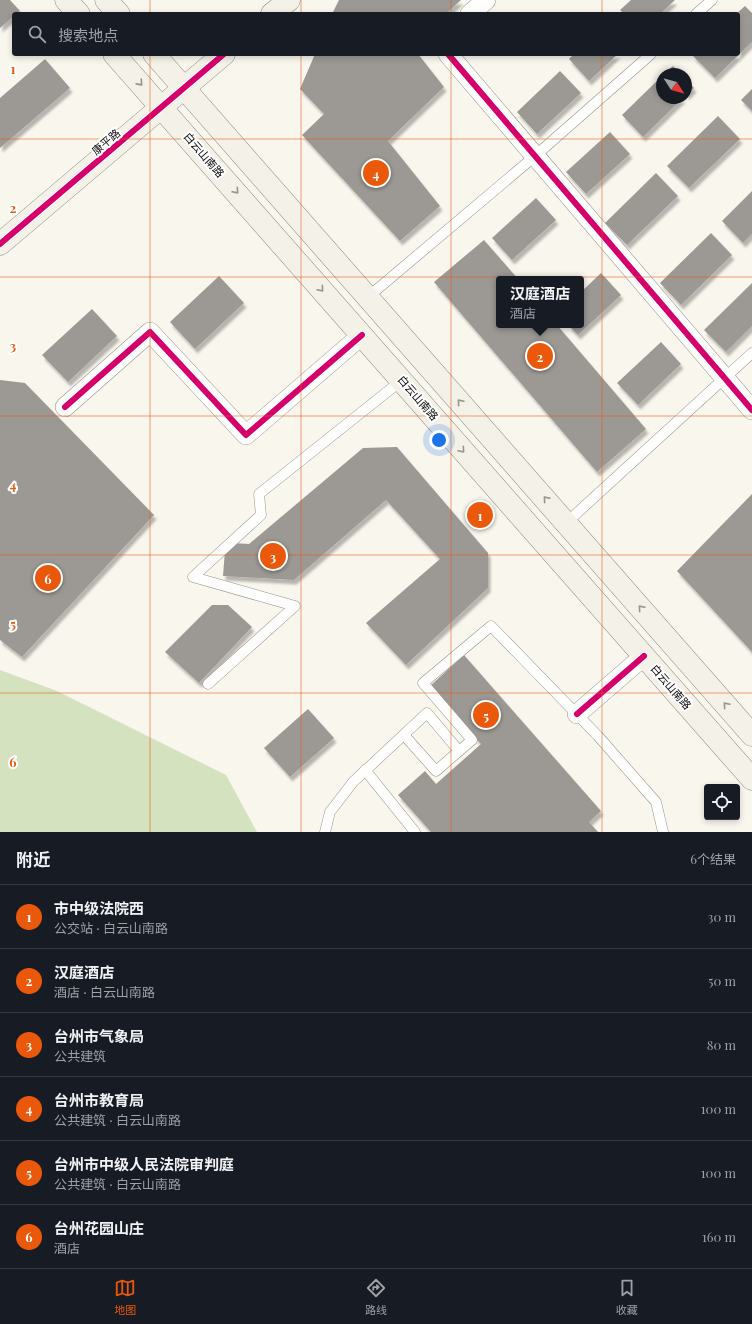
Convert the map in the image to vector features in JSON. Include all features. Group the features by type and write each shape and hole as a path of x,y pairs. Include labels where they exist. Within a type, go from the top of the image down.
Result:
{"main road":[{"path":"66,0 76,12"},
{"path":"106,0 116,12"},
{"path":"274,12 289,0"},
{"name":"白云山南路","path":"116,56 752,779"},
{"path":"156,56 752,735"},
{"name":"康平路","path":"0,244 222,56"}],"street":[{"path":"472,12 486,0"},
{"path":"450,56 752,410"},
{"path":"65,407 150,332 246,435 362,335"},
{"path":"577,714 644,656"}],"lane":[{"path":"698,12 712,0"},
{"path":"368,297 535,156 649,56"},
{"path":"566,523 752,353"},
{"path":"208,684 295,606 193,577 260,515 259,494 402,380"},
{"path":"404,735 436,771 472,740 423,683 491,626 577,714 656,802 663,832"},
{"path":"325,832 330,812 353,782 427,713 459,751"},
{"path":"365,770 415,832"}],"green space":[{"path":"0,670 57,691 226,775 257,832 0,832"}],"building":[{"path":"0,0 10,0 20,11 12,12 12,18 0,28"},
{"path":"339,0 461,0 448,12 333,12"},
{"path":"631,0 675,0 662,12 622,12 620,10"},
{"path":"745,6 752,13 752,42 740,54 740,12 738,12"},
{"path":"314,56 420,56 444,87 388,141 440,206 400,241 302,135 324,114 300,89"},
{"path":"572,56 616,56 589,81 569,59"},
{"path":"693,56 738,56 715,78"},
{"path":"45,59 70,88 0,148 0,98"},
{"path":"560,71 581,93 537,134 517,112"},
{"path":"656,82 656,104 677,104 643,137 622,115"},
{"path":"752,89 752,111 741,100"},
{"path":"718,116 740,139 689,188 667,166"},
{"path":"610,132 630,154 586,194 566,172"},
{"path":"656,173 678,196 627,245 605,223"},
{"path":"752,191 752,234 743,243 722,221"},
{"path":"536,198 556,220 512,260 492,238"},
{"path":"711,233 732,255 681,305 660,283"},
{"path":"484,240 515,276 496,276 496,328 560,328 646,429 597,472 434,282"},
{"path":"601,273 621,295 578,335 571,328 584,328 584,289"},
{"path":"219,276 244,303 195,349 170,322"},
{"path":"752,283 752,326 726,352 704,330"},
{"path":"92,309 117,336 68,382 42,355"},
{"path":"661,342 681,364 638,405 617,383"},
{"path":"0,380 25,383 154,515 22,657 0,640"},
{"path":"397,447 488,553 488,588 406,665 366,623 440,559 386,500 294,580 223,576 225,550 233,543 249,544 363,448"},
{"path":"752,494 752,652 677,571"},
{"path":"212,605 228,605 252,627 199,683 165,652"},
{"path":"464,655 601,811 589,822 598,832 431,832 398,795 425,771 436,784 481,744 430,686"},
{"path":"308,709 334,738 290,777 264,748"}],"cycle path":[{"path":"0,244 222,56"},
{"path":"450,56 752,410"},
{"path":"65,407 150,332 246,435 362,335"},
{"path":"577,714 644,656"}],"place":[{"name":"台州市教育局","path":"376,173"},
{"name":"汉庭酒店","path":"540,356"},
{"name":"市中级法院西","path":"480,515"},
{"name":"台州市气象局","path":"273,556"},
{"name":"台州花园山庄","path":"48,578"},
{"name":"台州市中级人民法院审判庭","path":"486,715"}]}
